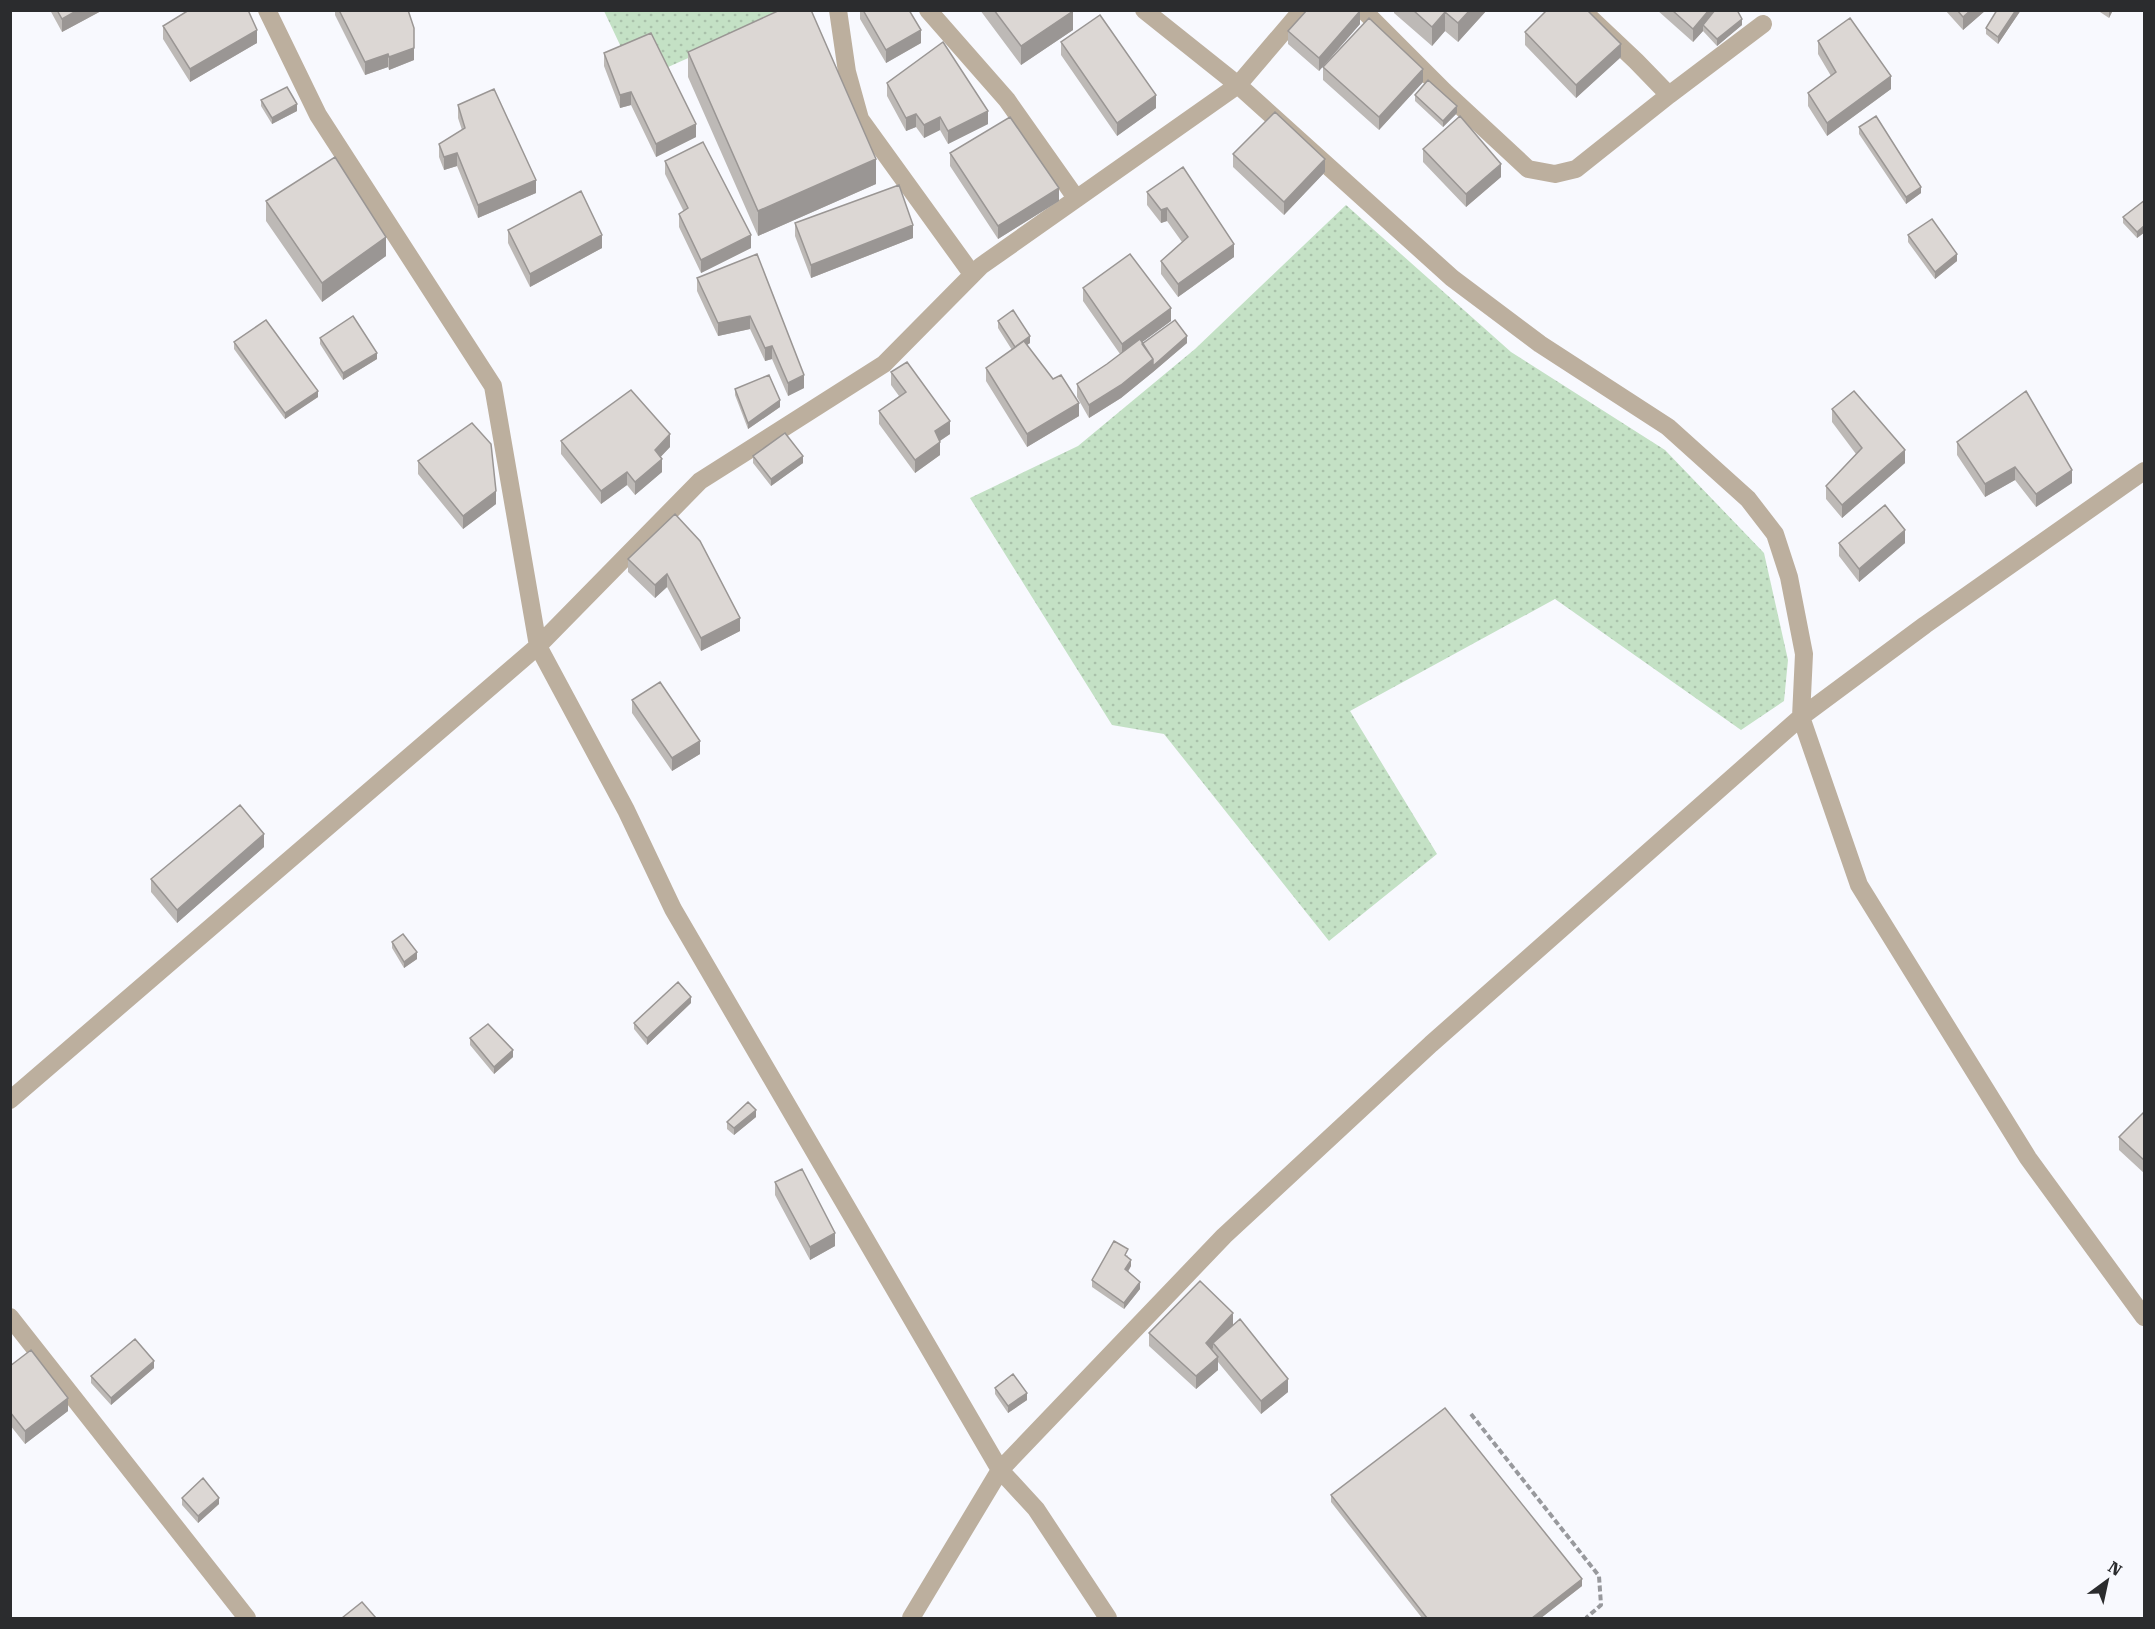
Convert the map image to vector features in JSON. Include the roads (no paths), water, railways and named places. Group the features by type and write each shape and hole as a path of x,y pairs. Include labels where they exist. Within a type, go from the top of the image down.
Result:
{"street":[{"path":"267,10 318,115 493,386 538,646 626,810 673,909 1000,1470 1036,1509 1108,1618"},
{"path":"838,10 847,72 860,118 972,274"},
{"path":"928,10 1007,100 1076,198"},
{"path":"1144,10 1238,85 1452,278 1540,344 1668,427 1748,499 1775,534 1789,577 1804,654 1801,717 1859,885 2028,1158 2145,1317"},
{"path":"10,1100 538,646 700,481 884,364 981,266 1238,85 1302,10"},
{"path":"1363,10 1444,91 1528,169 1555,174 1576,169 1762,24"},
{"path":"1582,10 1669,95"},
{"path":"911,1618 1000,1470 1224,1236 1431,1044 1801,717 1925,625 2145,471"},
{"path":"10,1317 247,1618"}]}
